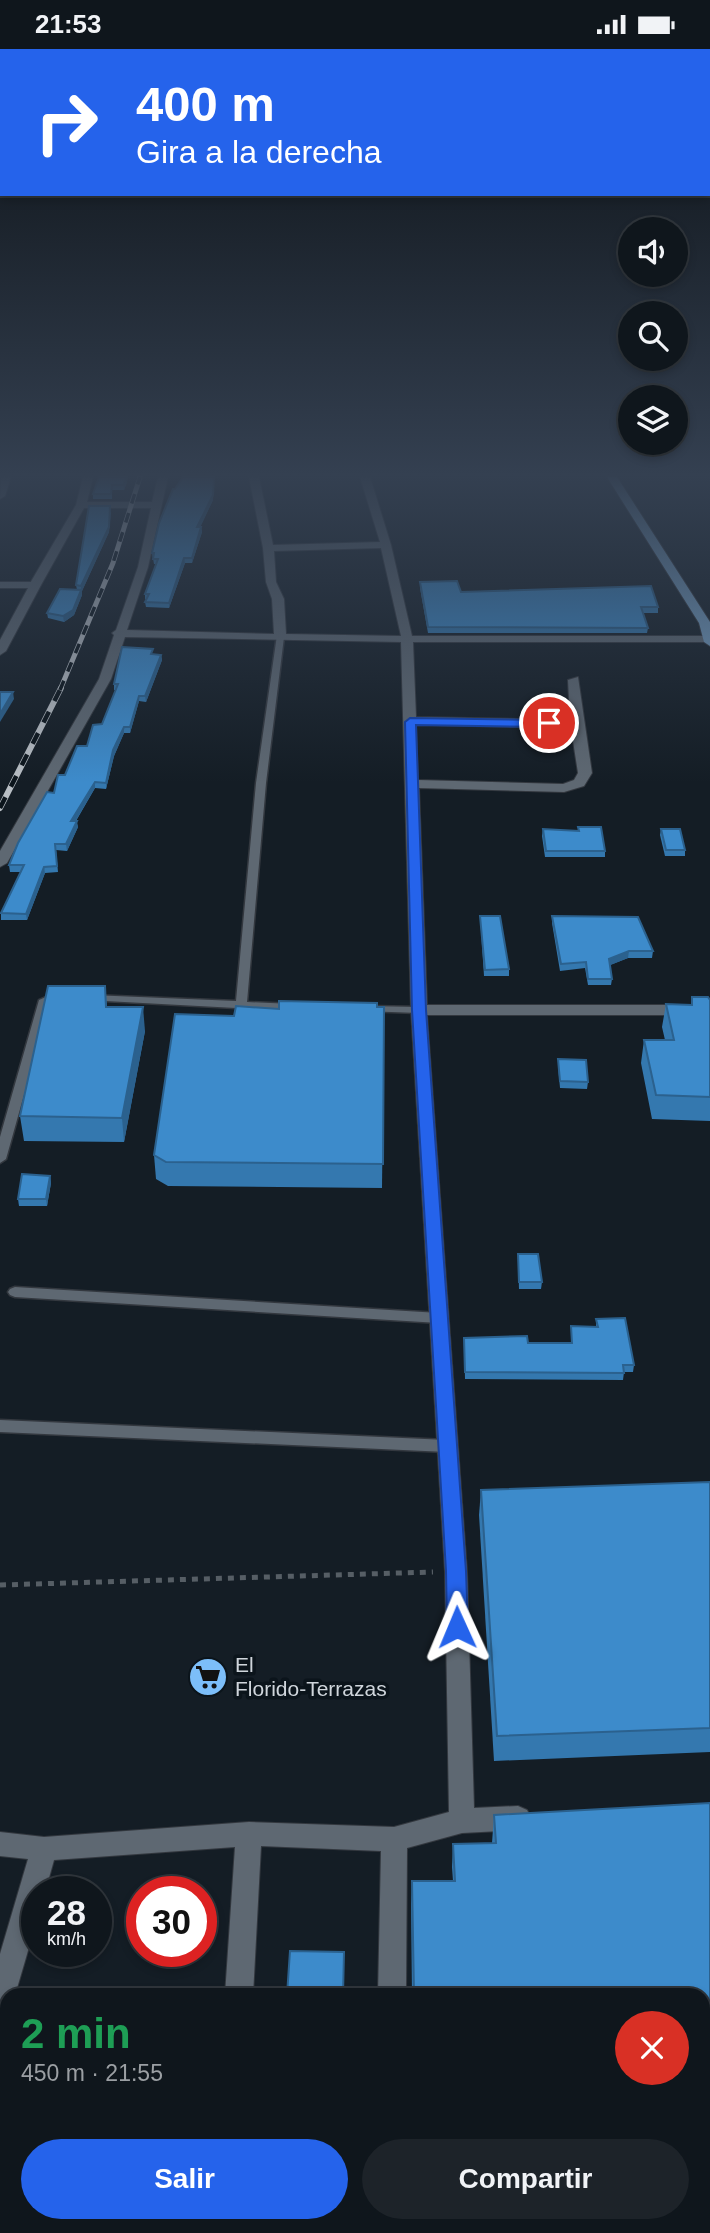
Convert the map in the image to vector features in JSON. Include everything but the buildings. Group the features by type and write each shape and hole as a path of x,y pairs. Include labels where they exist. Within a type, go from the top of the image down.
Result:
{"main road":[{"path":"676,579 705,624 710,640"}],"street":[{"path":"0,651 38,579"},
{"path":"0,863 105,679 118,633 138,579"},
{"path":"271,579 278,599 280,637"},
{"path":"394,579 407,637 419,1010 456,1571 462,1821"},
{"path":"0,585 35,585"},
{"path":"118,633 710,640"},
{"path":"411,784 565,788 579,783 585,773 577,724 574,680"},
{"path":"410,722 577,724"},
{"path":"419,1010 710,1010"},
{"path":"0,1844 44,1849 249,1834 394,1839 462,1821 545,1817"},
{"path":"239,1988 249,1834"},
{"path":"392,1988 394,1839"},
{"path":"4,1988 44,1849"}],"lane":[{"path":"241,1007 261,783 280,637"},
{"path":"0,1160 46,1000 58,997"},
{"path":"84,998 309,1008"},
{"path":"351,1009 419,1010"},
{"path":"15,1292 439,1318"},
{"path":"0,1426 447,1446"}],"path":[{"path":"0,1585 456,1571"}],"railway":[{"path":"60,690 106,579"},
{"path":"0,808 60,690"}],"place":[{"name":"El Florido-Terrazas","path":"208,1677"}],"route":[{"path":"457,1627 456,1571 419,1010 410,722 549,723"}]}
